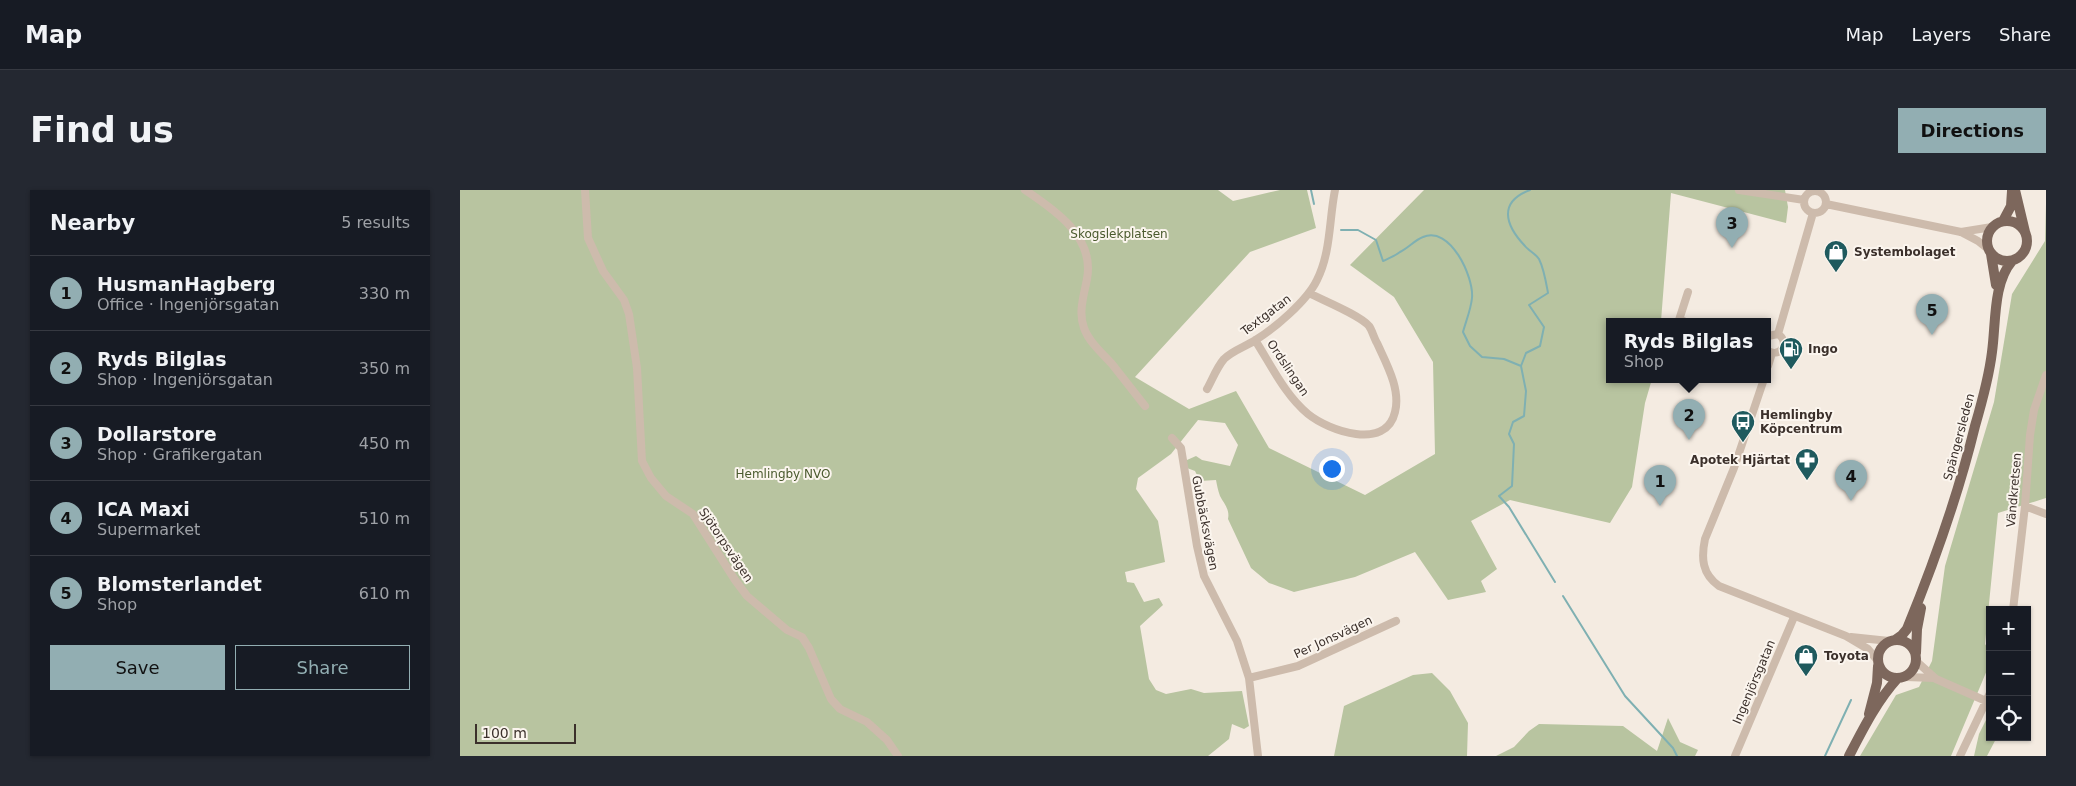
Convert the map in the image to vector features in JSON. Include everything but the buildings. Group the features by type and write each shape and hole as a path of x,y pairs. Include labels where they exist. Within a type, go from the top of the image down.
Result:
{"main road":[{"name":"Spängersleden","path":"2003,222 2011,206 2013,190"},
{"name":"Spängersleden","path":"1866,723 1877,683 1880,649 1902,635 1907,629 1926,582 1962,479 1990,368 1998,295 2002,276 2012,261 2025,250 2027,244 2013,190"},
{"path":"1992,227 2003,222 2016,223 2025,233"},
{"name":"Spängersleden","path":"1992,227 1987,238 1998,295"},
{"path":"1990,252 2001,260 2012,261"},
{"name":"Spängersleden","path":"1849,756 1866,723 1886,693 1902,678 1911,673 1916,658 1917,629 1926,582"},
{"path":"1892,640 1908,643 1916,658"},
{"path":"1878,663 1886,676 1902,678"}],"street":[{"name":"Sjötorpsvägen","path":"584,190 588,238 603,271 624,300 629,314 636,368 642,461 651,478 666,496 693,514 747,596 787,630 802,637 809,648 831,699 840,709 867,722 887,740 898,756"},
{"path":"1025,190 1054,212 1082,240 1088,264 1081,309 1083,326 1096,348 1145,406"},
{"name":"Textgatan","path":"1208,389 1224,359 1255,340 1299,305 1309,293 1324,263 1329,239 1330,212 1335,190"},
{"path":"1739,190 1804,200"},
{"path":"1818,191 1825,196 1826,204 1822,210 1813,213 1806,208 1804,200 1808,193 1818,191"},
{"path":"1826,204 1961,232 1978,241 1990,252"},
{"path":"1778,334 1813,213"},
{"path":"1961,232 1992,227"},
{"path":"1682,318 1688,292"},
{"name":"Ordslingan","path":"1255,340 1293,400 1309,415 1328,425 1356,435 1372,434 1388,426 1396,412 1396,394 1390,369 1369,326 1360,319 1309,293"},
{"path":"1771,335 1778,334"},
{"path":"1771,352 1778,352 1784,346 1784,340 1778,334"},
{"name":"Vändkretsen","path":"2013,606 2025,506 2028,450 2034,410 2046,375"},
{"path":"1763,383 1734,468 1705,539 1703,566 1707,575 1720,586 1794,617 1846,636 1868,649 1878,663"},
{"name":"Gubbäcksvägen","path":"1172,438 1180,448 1204,576 1237,641 1249,678 1258,756"},
{"path":"2025,506 2046,514"},
{"name":"Ingenjörsgatan","path":"1735,756 1794,617"},
{"name":"Per Jonsvägen","path":"1249,678 1298,666 1396,621"},
{"path":"1846,636 1892,640"},
{"path":"1916,658 1936,679"},
{"path":"1902,678 1936,679 1986,701 1960,756"}],"green space":[{"name":"Hemlingby NVO","path":"460,190 1218,190 1233,201 1280,190 1307,190 1316,228 1250,252 1135,377 1189,409 1236,391 1269,448 1365,495 1435,454 1433,362 1394,297 1350,265 1424,190 1785,190 1788,207 1786,223 1671,193 1661,318 1606,318 1606,383 1651,383 1645,403 1632,487 1610,523 1510,500 1471,521 1497,569 1481,581 1486,592 1448,600 1415,552 1355,577 1294,592 1269,583 1251,568 1228,519 1227,509 1220,496 1216,480 1200,481 1195,471 1187,468 1187,460 1196,456 1202,460 1230,466 1238,445 1225,423 1198,420 1171,454 1138,478 1136,489 1158,521 1165,562 1125,572 1127,582 1134,583 1144,602 1159,598 1163,605 1140,626 1149,679 1156,690 1166,694 1191,689 1204,693 1242,691 1249,726 1244,729 1232,724 1229,739 1208,756 460,756"},
{"path":"2046,204 2046,498 1998,513 1989,606 1986,606 1986,673 1951,756 1860,756 1896,695 1919,687 1932,661 1945,566 1994,402 2012,294 2045,241"},
{"path":"1432,673 1450,691 1468,723 1467,756 1334,756 1344,706 1413,675"},
{"path":"1668,718 1680,742 1698,750 1695,756 1496,756 1514,747 1529,731 1539,724 1623,726 1657,751"},
{"path":"1986,720 1986,741 1995,741 1987,756 1974,756 1979,734"}],"waterway":[{"path":"1311,190 1314,204"},
{"path":"1530,190 1520,195 1509,207 1509,222 1518,238 1539,259 1544,271 1548,293 1529,305 1544,327 1540,346 1526,353 1521,366 1526,391 1524,416 1513,422 1509,434 1514,444 1512,486 1499,496 1509,507 1555,582"},
{"path":"1341,230 1358,230 1376,240 1383,261 1396,255 1423,237 1433,235 1451,245 1464,266 1472,289 1470,311 1463,332 1470,346 1482,357 1504,359 1521,366"},
{"path":"1563,596 1625,696 1673,748 1677,756"},
{"path":"1825,756 1851,700"}],"place":[{"name":"Dollarstore","path":"1732,248"},
{"name":"Systembolaget","path":"1836,273"},
{"name":"Blomsterlandet","path":"1932,335"},
{"name":"Ingo","path":"1791,370"},
{"name":"Ryds Bilglas","path":"1689,440"},
{"name":"Hemlingby Köpcentrum","path":"1743,443"},
{"name":"Apotek Hjärtat","path":"1807,481"},
{"name":"ICA Maxi","path":"1851,501"},
{"name":"HusmanHagberg","path":"1660,506"},
{"name":"Toyota","path":"1806,677"}],"park label":[{"name":"Skogslekplatsen","path":"1119,234"}]}
